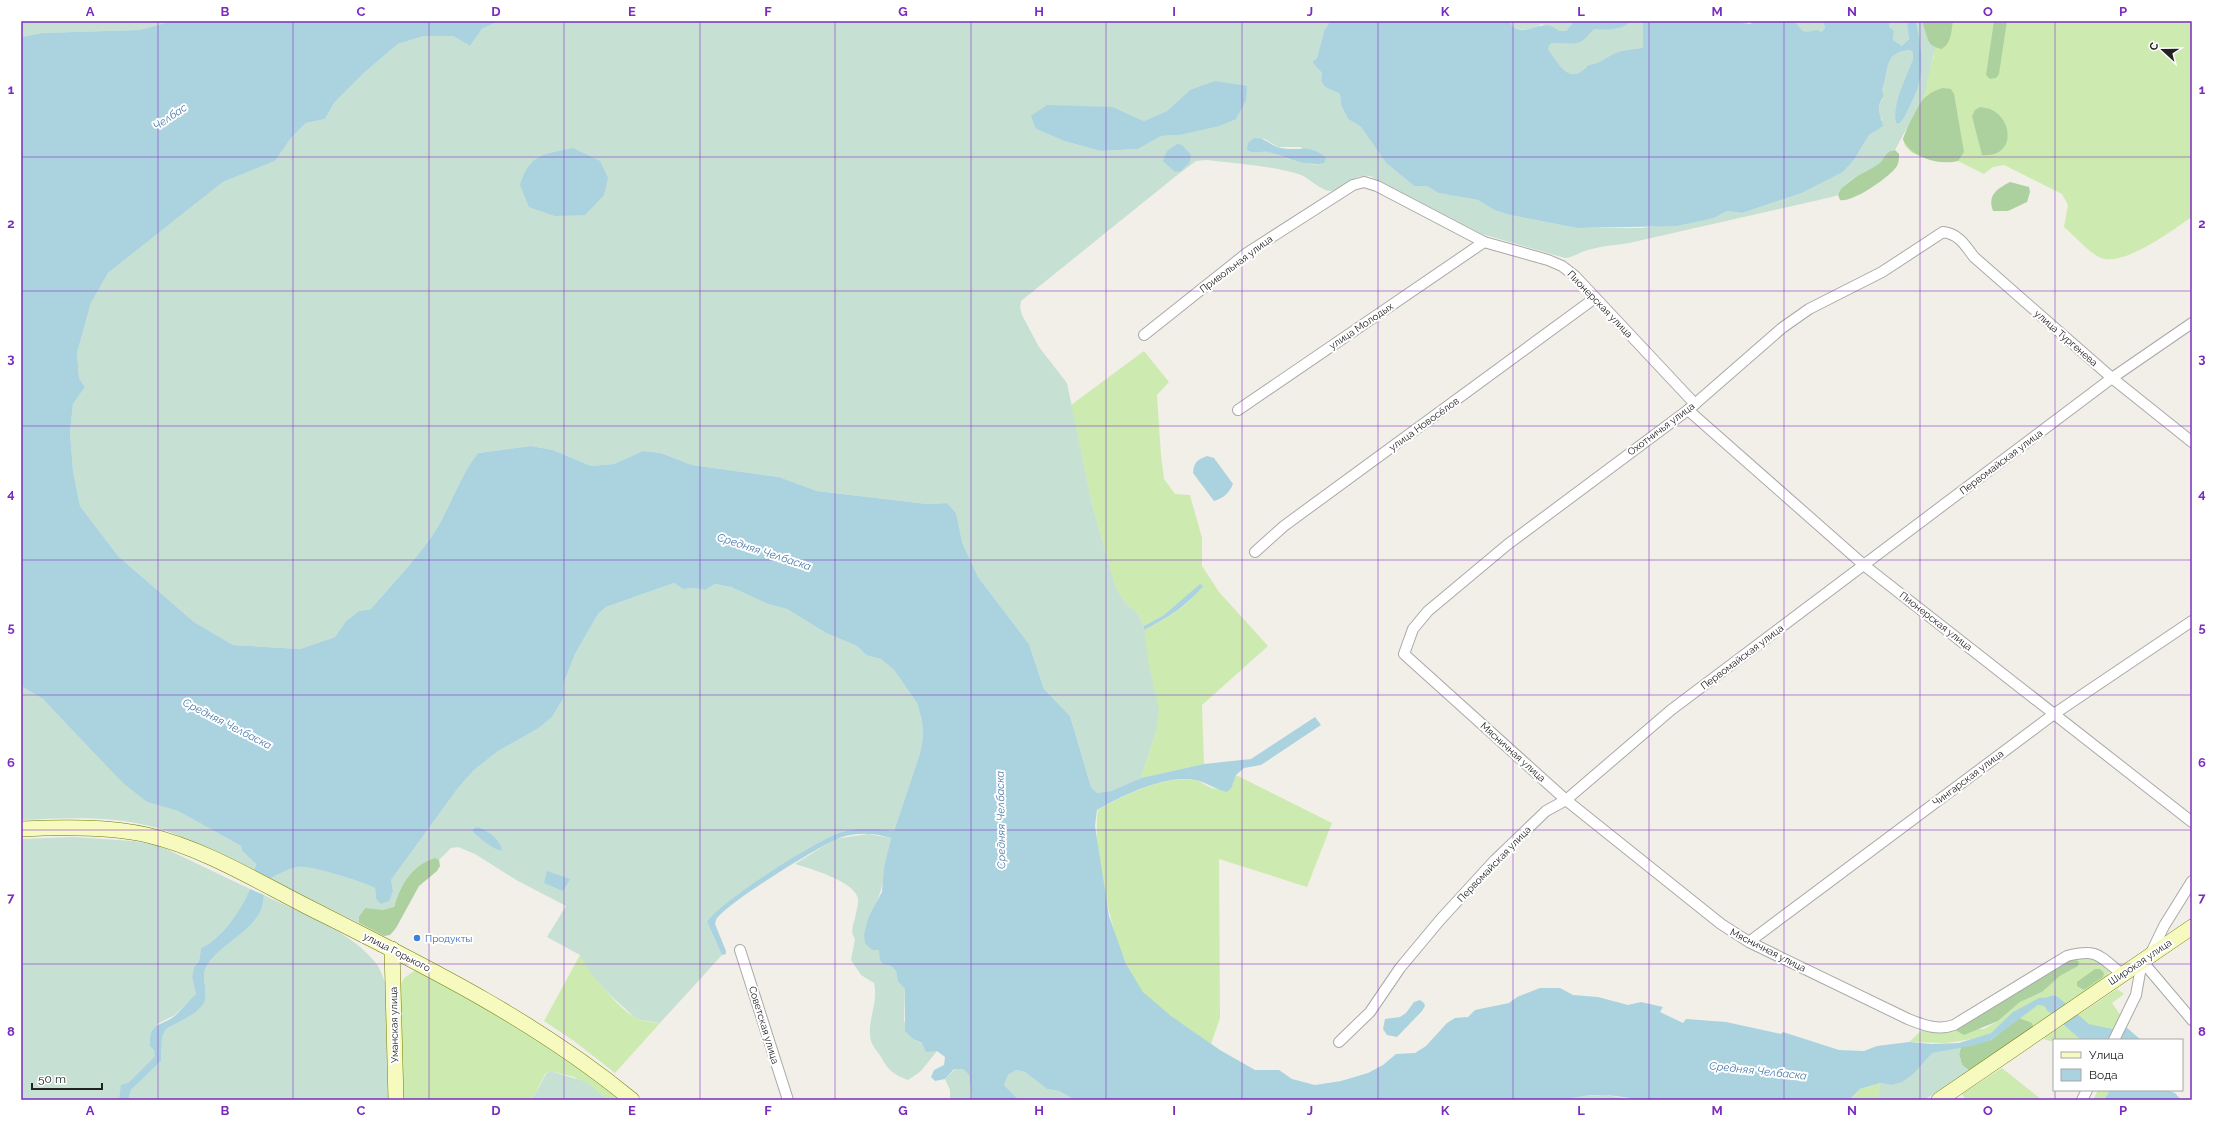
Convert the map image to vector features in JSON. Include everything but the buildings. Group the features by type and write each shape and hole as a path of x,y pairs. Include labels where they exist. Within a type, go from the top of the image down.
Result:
{"main road":[{"name":"улица Горького","path":"21,829 84,829 146,835 174,843 267,886 392,949 493,1004 554,1042 632,1100"},
{"name":"Широкая улица","path":"1939,1100 2192,927"},
{"name":"Уманская улица","path":"392,949 396,1100"}],"street":[{"name":"Пионерская улица","path":"1353,185 1364,182 1371,183 1484,242 1562,266 1575,276 1691,407 1865,566 2192,822"},
{"name":"Привольная улица","path":"1144,335 1247,253 1353,185"},
{"name":"улица Тургенева","path":"1943,232 1953,233 1960,239 1974,257 2112,378 2192,442"},
{"name":"Охотничья улица","path":"1404,654 1413,629 1428,611 1507,545 1691,407 1782,328 1810,309 1889,268 1943,232"},
{"name":"улица Молодых","path":"1238,410 1484,242"},
{"name":"улица Новосёлов","path":"1255,552 1291,521 1595,298"},
{"name":"Первомайская улица","path":"1339,1042 1370,1012 1400,968 1440,920 1495,860 1546,811 1566,800 1671,710 1865,566 2112,378 2192,323"},
{"name":"Чингарская улица","path":"1749,942 2054,714 2192,621"},
{"name":"Мясничная улица","path":"1404,654 1566,800 1720,924 1749,942 1908,1019 1938,1028 1954,1025 2067,956 2090,952 2096,954 2122,974"},
{"path":"2115,1039 2136,995 2146,958 2192,880"},
{"name":"Советская улица","path":"740,950 788,1100"},
{"path":"2146,958 2192,1020"},
{"path":"2082,1100 2086,1091"}],"green space":[{"path":"21,21 173,21 139,30 42,33 21,37"},
{"path":"499,21 1330,21 1324,31 1317,58 1312,62 1322,73 1321,81 1325,87 1340,94 1341,105 1348,119 1361,127 1386,163 1414,186 1427,186 1438,193 1478,200 1494,210 1510,215 1577,228 1642,228 1714,218 1727,211 1742,213 1802,193 1843,172 1854,160 1869,135 1874,132 1882,120 1879,114 1879,108 1880,102 1884,96 1882,90 1888,64 1895,55 1909,50 1913,52 1913,59 1896,123 1899,124 1904,118 1914,97 1920,76 1921,55 1916,21 1922,21 1929,43 1935,48 1924,96 1895,150 1887,153 1875,167 1850,180 1841,189 1838,195 1832,197 1629,243 1593,249 1565,258 1482,234 1370,176 1357,177 1331,191 1319,187 1301,175 1278,169 1206,160 1196,161 1021,301 1020,307 1022,315 1039,347 1067,383 1092,504 1116,588 1125,602 1138,614 1144,626 1148,661 1159,709 1156,732 1141,778 1111,791 1097,793 1091,787 1070,716 1044,689 1029,644 978,577 961,543 956,513 947,503 927,504 817,491 779,477 692,465 661,453 643,451 614,464 591,466 553,450 531,446 478,453 471,463 432,536 371,609 359,611 346,621 335,637 300,649 233,645 194,622 118,556 80,506 73,471 70,432 73,404 85,387 79,378 77,353 91,303 108,273 223,182 275,161 291,138 306,123 325,119 334,103 366,71 398,44 424,36 453,36 470,46 482,29","holes":["1190,90 1179,135 1161,136 1138,149 1101,151 1064,141 1036,129 1113,107 1144,121 1167,111","1263,138 1278,147 1301,147 1316,165 1288,159 1266,151"]},
{"path":"1511,21 1571,21 1572,24 1566,31 1558,31 1542,24 1525,30 1517,28 1510,23"},
{"path":"1632,21 1643,21 1643,47 1621,51 1597,63 1588,65 1576,74 1570,74 1565,71 1548,49 1550,44 1577,41 1594,29 1614,29"},
{"path":"1794,21 1823,21 1825,28 1821,32 1810,31 1806,33 1801,31"},
{"path":"1889,21 1907,21 1909,39 1902,46 1893,40 1894,31 1889,26"},
{"path":"1922,21 2192,21 2192,217 2160,239 2133,253 2120,258 2109,259 2099,257 2085,247 2064,227 2068,205 2062,194 2004,165 1993,167 1984,174 1958,161 1943,162 1912,153 1905,146 1903,139 1934,56"},
{"path":"1922,21 1953,21 1948,43 1942,49 1933,46 1927,40"},
{"path":"1994,21 2007,21 1999,74 1996,78 1990,79 1986,75"},
{"path":"1943,88 1951,89 1954,94 1964,152 1958,161 1943,162 1926,159 1912,151 1903,139 1913,115 1922,101 1927,95"},
{"path":"1980,107 1991,109 1999,115 2007,130 2008,138 2005,145 2001,151 1993,154 1982,155 1972,116 1975,110"},
{"path":"1895,150 1899,154 1899,158 1897,166 1893,171 1879,182 1853,198 1840,200 1838,195 1840,189 1890,151"},
{"path":"2010,182 2029,187 2030,192 2027,202 2008,211 1993,211 1991,201 1994,193"},
{"path":"1144,351 1169,382 1157,395 1164,479 1175,494 1190,495 1202,538 1202,566 1219,592 1268,646 1202,705 1204,764 1141,778 1156,732 1144,630 1168,617 1185,605 1197,592 1200,585 1164,615 1144,626 1138,614 1125,602 1116,588 1092,504 1071,405"},
{"path":"674,583 683,589 694,588 705,590 715,584 731,587 768,604 787,609 826,633 857,646 866,655 881,659 894,670 917,703 922,721 923,738 920,753 894,831 875,829 848,830 830,837 770,872 715,913 707,922 722,955 660,1023 640,1020 633,1016 609,994 590,972 580,955 547,937 566,906 518,881 475,854 458,847 451,848 439,860 435,858 427,861 414,871 408,877 400,891 394,907 383,910 365,908 359,916 359,923 269,879 290,869 304,867 336,874 375,888 376,899 393,891 391,880 458,788 474,770 498,751 539,728 552,717 563,699 563,685 575,654 598,614 606,607","holes":["475,827 495,839 501,846 502,850 482,840 472,831"]},
{"path":"21,686 43,699 147,802 178,811 241,846 242,851 256,864 254,872 182,837 170,832 140,824 89,818 21,820"},
{"path":"1236,775 1332,823 1307,887 1219,859 1220,1018 1211,1044 1150,1000 1133,977 1123,956 1107,904 1098,851 1098,810 1131,793 1157,784 1183,779 1194,780 1211,788 1220,789 1232,787"},
{"path":"868,834 891,838 884,878 878,898 869,916 883,964 891,966 896,971 898,982 905,989 904,1021 913,1039 937,1051 921,1071 908,1080 895,1074 889,1069 871,1041 870,1027 875,998 874,983 861,975 851,960 855,939 852,928 858,904 857,896 853,890 839,880 795,864 835,839"},
{"path":"73,837 133,841 160,846 250,889 242,906 231,923 217,937 201,948 199,961 194,967 192,977 196,994 175,1015 157,1024 155,1056 128,1083 119,1100 21,1100 21,839"},
{"path":"435,857 439,860 440,866 437,871 419,886 396,928 390,935 384,936 359,923 359,916 365,908 394,907 400,891 408,877 420,865"},
{"path":"264,895 310,916 341,933 368,954 378,966 385,983 388,1100 128,1100 131,1090 161,1061 162,1037 166,1029 190,1016 205,1002 206,992 204,972 206,967 219,952 250,926 262,908"},
{"path":"580,955 598,981 621,1007 640,1020 660,1023 615,1073 574,1041 544,1021"},
{"path":"2073,958 2094,958 2110,969 2107,977 2063,1006 2053,997 2001,1024 1991,1033 1973,1039 1946,1043 1909,1042 1923,1029 1984,1029 1998,1021 2020,1002 2042,992 2060,976 2073,969"},
{"path":"2073,958 2079,962 2078,966 2060,976 2042,992 2020,1002 1998,1021 1964,1035 1957,1031 1957,1028"},
{"path":"2095,969 2100,969 2104,973 2103,977 2084,990 2077,986 2077,982"},
{"path":"414,971 422,971 552,1048 621,1100 607,1100 574,1077 550,1071 545,1074 532,1100 401,1100 399,988 404,978"},
{"path":"2117,989 2124,994 2112,1003 2121,1016 2109,1039 2053,1039 2053,1042 2043,1039"},
{"path":"2038,1005 2049,1007 2054,1012 2033,1027 2019,1018"},
{"path":"2019,1018 2032,1023 2033,1027 1970,1071 1962,1065 1959,1054 1961,1047 1991,1040"},
{"path":"1961,1047 1959,1054 1962,1065 1970,1071 1924,1100 1878,1100 1880,1083 1891,1085 1932,1053"},
{"path":"2002,1068 2042,1100 1966,1100 1962,1094"},
{"path":"955,1069 963,1069 969,1075 972,1100 950,1100 950,1090 945,1079"},
{"path":"1016,1070 1025,1072 1047,1089 1059,1091 1075,1100 1019,1100 1004,1085 1008,1075"},
{"path":"550,1071 586,1082 607,1100 532,1100 546,1074"},
{"path":"1880,1083 1878,1100 1849,1100 1860,1089"},
{"path":"2098,1091 2109,1091 2104,1100 2093,1100"},
{"path":"1605,1095 1625,1098 1626,1100 1564,1100 1578,1096"}],"water":[{"name":"Челбас","path":"173,21 499,21 482,29 470,46 453,36 424,36 398,44 366,71 334,103 325,119 306,123 291,138 275,161 223,182 108,273 91,303 77,353 79,378 85,387 73,404 70,432 73,471 80,506 118,556 194,622 233,645 300,649 335,637 346,621 359,611 371,609 432,536 465,473 478,453 531,446 553,450 591,466 614,464 643,451 661,453 692,465 779,477 817,491 927,504 947,503 956,513 962,543 978,577 1029,644 1044,689 1070,716 1091,787 1097,793 1111,791 1141,778 1204,764 1251,759 1315,717 1321,725 1261,765 1244,768 1236,775 1232,787 1227,792 1195,780 1171,780 1131,793 1097,810 1095,826 1109,916 1126,964 1143,992 1171,1016 1220,1050 1255,1070 1279,1070 1292,1079 1315,1085 1341,1081 1368,1073 1383,1065 1396,1054 1415,1053 1426,1046 1447,1023 1455,1018 1468,1017 1475,1010 1509,1003 1517,997 1540,988 1560,988 1573,995 1598,997 1628,1005 1641,1002 1663,1007 1660,1012 1683,1023 1686,1019 1726,1022 1781,1034 1783,1032 1839,1050 1864,1051 1877,1046 1909,1042 1932,1044 1959,1043 1991,1033 2013,1012 2039,998 2053,997 2063,1006 2054,1012 2049,1007 2038,1005 1991,1040 1976,1045 1932,1053 1913,1074 1902,1082 1891,1085 1880,1083 1860,1089 1849,1100 1637,1100 1618,1096 1591,1095 1564,1100 1075,1100 1059,1091 1047,1089 1025,1072 1016,1070 1008,1075 1004,1085 1019,1100 972,1100 969,1075 963,1069 954,1069 945,1079 935,1081 931,1077 934,1070 944,1065 945,1057 937,1051 926,1052 922,1043 913,1039 905,1031 905,989 898,982 896,971 891,966 883,964 880,960 879,950 872,950 865,943 864,935 869,916 882,892 884,868 891,838 866,834 854,834 842,837 816,850 754,888 736,901 716,920 715,924 726,951 726,954 722,955 707,922 715,913 748,887 792,858 842,832 868,828 894,831 920,753 923,738 922,721 917,703 894,670 881,659 866,655 857,646 826,633 787,609 768,604 731,587 715,584 705,590 694,588 683,589 674,583 606,607 598,614 575,654 563,685 563,699 552,717 539,728 498,751 474,770 458,788 391,880 393,891 389,901 381,904 376,899 375,888 369,885 336,874 304,867 294,868 269,879 254,872 256,864 242,851 241,846 178,811 147,802 123,783 43,699 21,686 21,37 42,33 139,30"},
{"path":"1330,21 1511,21 1510,23 1521,30 1545,25 1559,31 1566,31 1572,24 1571,21 1632,21 1614,29 1594,29 1582,41 1550,44 1548,49 1565,71 1570,74 1576,74 1588,65 1597,63 1621,51 1643,47 1643,21 1730,21 1750,24 1755,21 1794,21 1805,32 1817,30 1821,32 1825,28 1823,21 1889,21 1889,26 1894,31 1893,40 1902,46 1909,39 1907,21 1916,21 1922,65 1918,86 1906,114 1899,124 1896,123 1896,107 1913,59 1913,52 1909,50 1900,52 1891,59 1888,64 1882,90 1884,96 1879,107 1883,126 1869,135 1854,160 1843,172 1802,193 1742,213 1727,211 1714,218 1676,226 1577,228 1510,215 1494,210 1478,200 1438,193 1427,186 1414,186 1386,163 1361,127 1348,119 1341,105 1340,94 1325,87 1321,81 1322,73 1312,62 1317,58 1324,31"},
{"path":"1215,81 1247,86 1246,100 1236,119 1219,126 1179,135 1161,136 1138,149 1101,151 1064,141 1036,129 1031,116 1047,105 1113,107 1144,121 1167,111 1190,90"},
{"path":"1254,138 1264,140 1283,149 1314,150 1326,158 1324,163 1310,164 1268,152 1255,152 1247,150 1248,143"},
{"path":"1177,144 1182,145 1191,155 1190,162 1181,171 1175,172 1163,161 1167,151"},
{"path":"573,148 600,161 608,178 604,195 585,215 555,216 529,207 520,185 528,167 533,161 546,154"},
{"path":"1207,456 1214,458 1233,484 1226,495 1214,501 1193,473 1194,466 1197,462"},
{"path":"1200,584 1203,586 1183,606 1168,617 1144,630 1144,626 1164,615"},
{"path":"475,827 483,829 492,835 499,842 502,850 495,849 472,831"},
{"path":"547,871 570,879 563,891 544,883"},
{"path":"250,889 264,895 262,908 250,926 219,952 206,967 204,972 206,992 205,1002 190,1016 166,1029 162,1037 161,1061 131,1090 128,1100 119,1100 121,1085 128,1083 155,1056 154,1050 150,1046 150,1038 154,1028 176,1015 196,994 192,977 194,967 199,961 201,948 217,938 230,923 242,906"},
{"path":"1420,1000 1425,1006 1422,1011 1397,1037 1387,1035 1383,1029 1385,1019 1400,1017 1406,1013 1414,1002"},
{"path":"2126,1027 2140,1039 2120,1039"},
{"path":"2109,1091 2169,1091 2175,1093 2181,1100 2104,1100"}],"waterway":[{"name":"Средняя Челбаска","path":"2053,1004 2085,1032 2120,1039"}],"place":[{"name":"Продукты","path":"417,938"}]}
